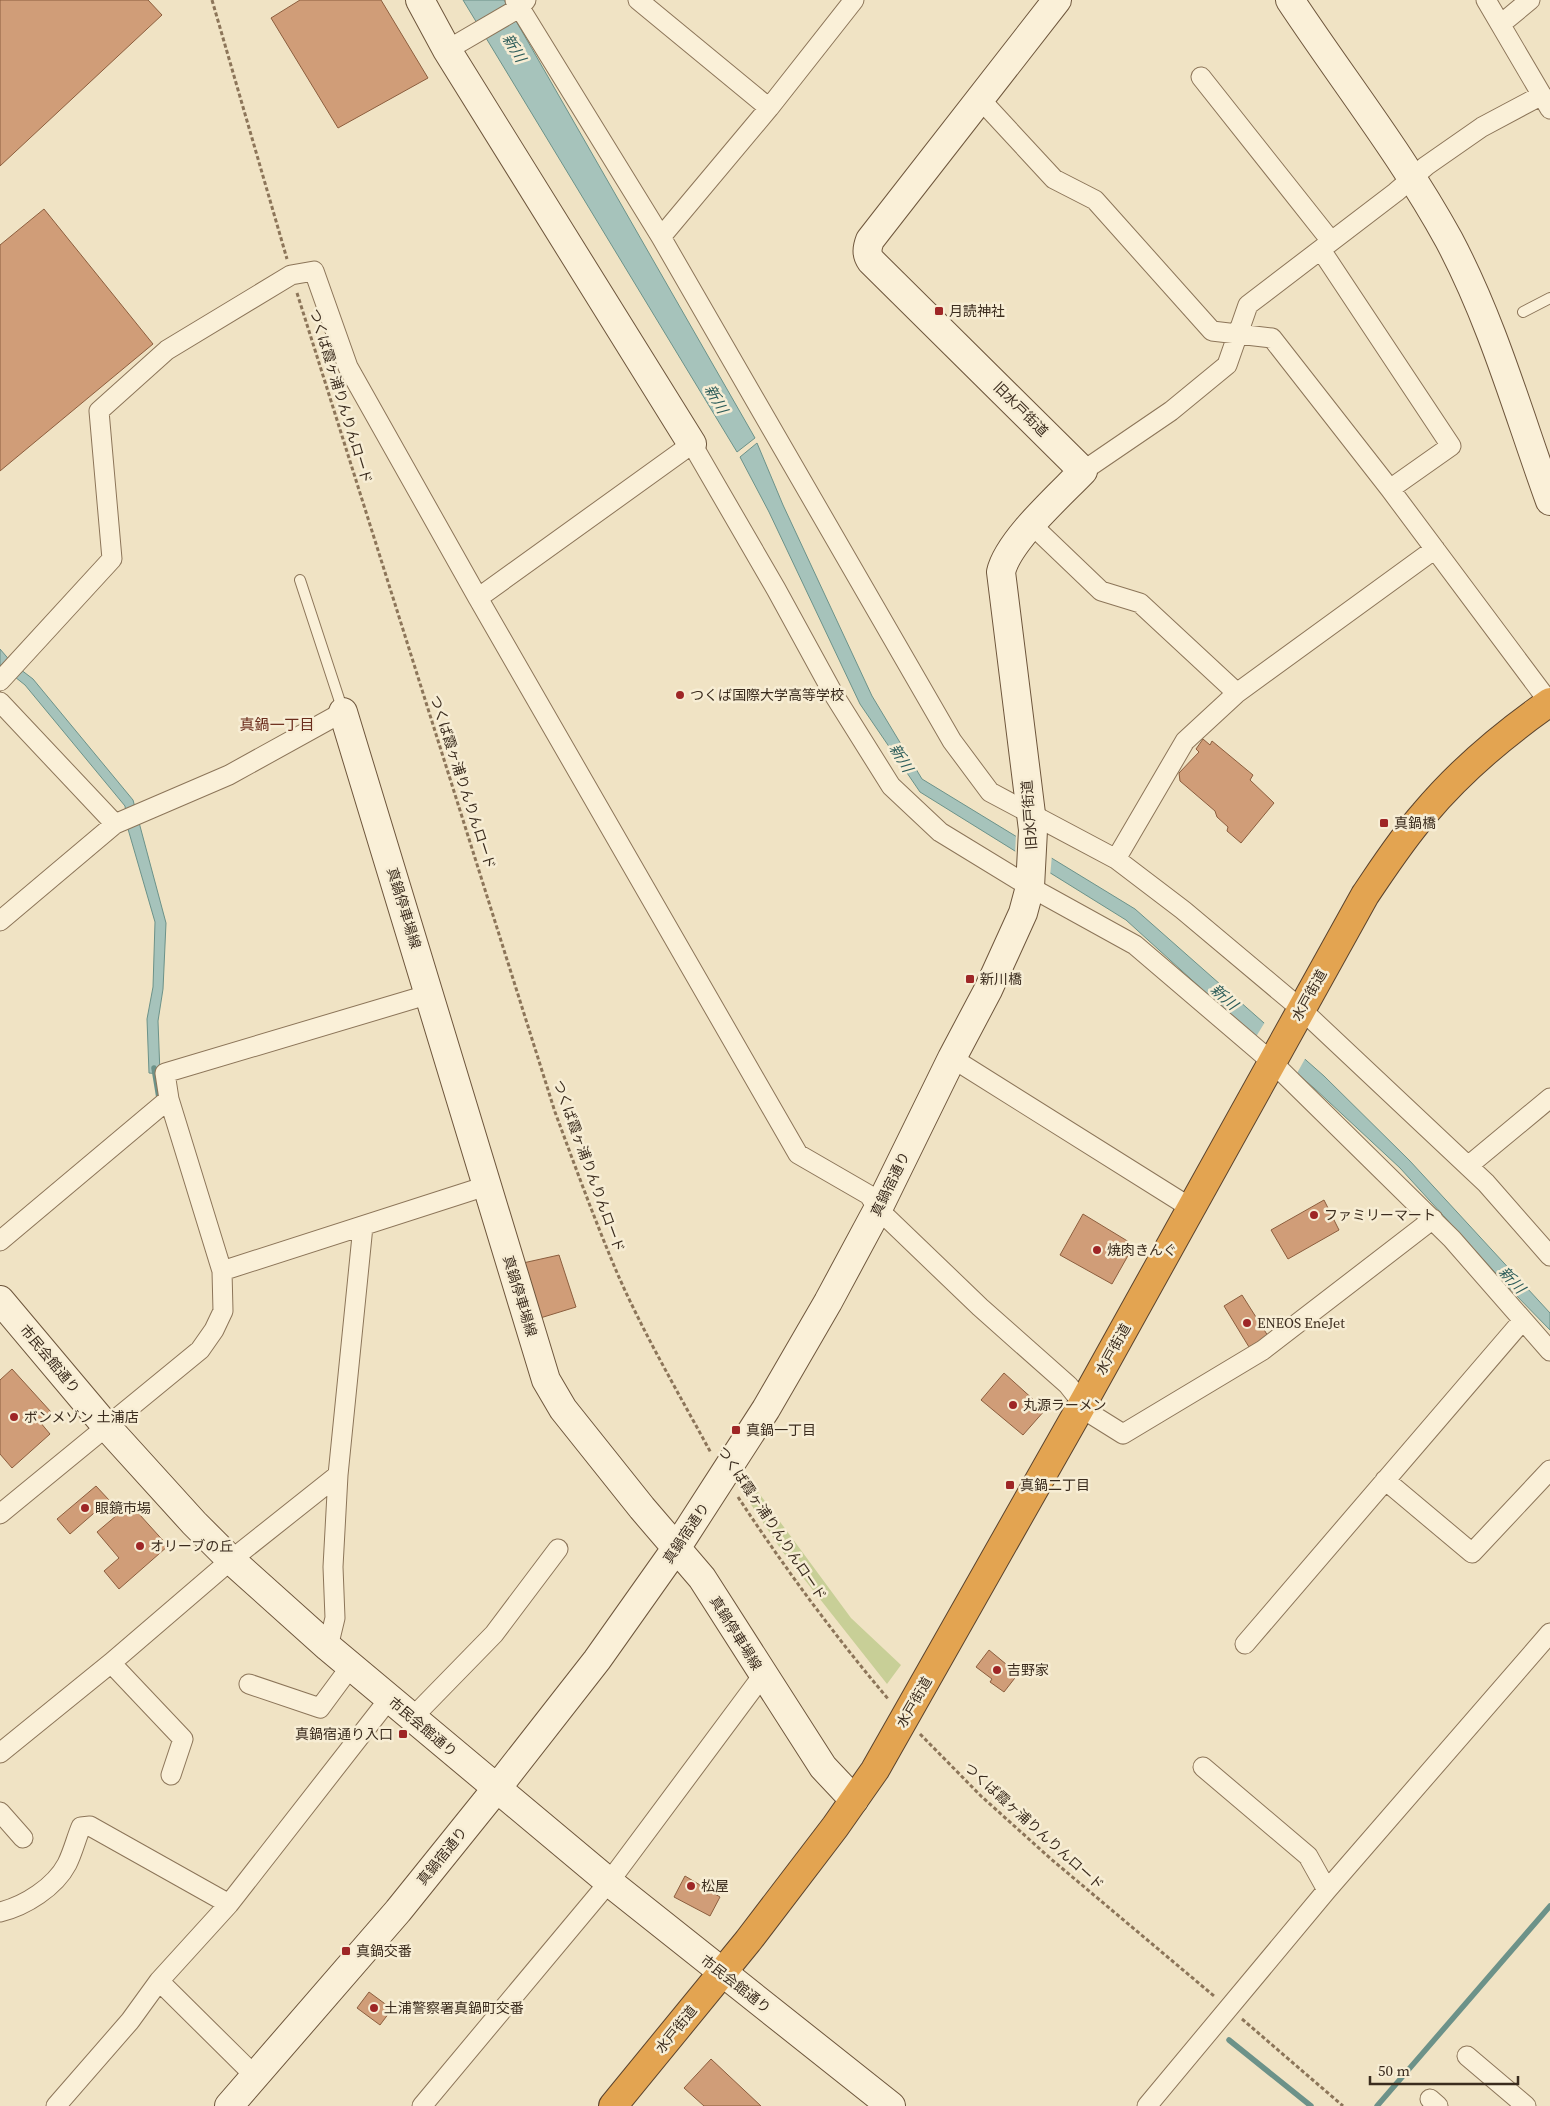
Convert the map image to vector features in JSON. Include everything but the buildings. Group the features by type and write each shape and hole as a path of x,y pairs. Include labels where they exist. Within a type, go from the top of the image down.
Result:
{"highway":[{"name":"水戸街道","path":"613,2106 782,1898 854,1800 905,1720 1365,895 1398,846 1449,786 1488,750 1549,702"}],"street":[{"path":"420,0 448,50 692,444 834,694 890,786 940,832 1031,878 1135,945 1273,1059 1433,1220 1550,1351"},
{"path":"638,0 769,108"},
{"path":"661,237 769,108 854,0"},
{"name":"旧水戸街道","path":"1031,878 1032,823 1001,572 1006,556 1032,525 1083,471 868,256 868,247 870,240 1057,0"},
{"path":"1290,0 1412,178 1448,240 1475,293 1501,360 1550,501"},
{"path":"1083,471 1171,411 1228,365 1240,334 1248,305 1412,178 1482,127 1547,98 1486,0"},
{"path":"1501,24 1530,0"},
{"path":"448,50 520,3 661,237 952,741 990,792 1032,823 1116,859 1183,910 1468,1166 1486,1183 1550,1256"},
{"path":"1201,77 1326,245 1451,446 1390,489"},
{"path":"980,98 1054,179 1095,200 1212,331 1272,338 1390,489 1549,702"},
{"path":"0,681 112,559 100,411 167,350 291,275 314,271 348,367 478,598 798,1154 869,1195 878,1209 980,1307 1068,1385 1091,1414 1123,1434 1263,1350 1433,1220"},
{"path":"478,598 692,444"},
{"path":"1032,525 1101,592 1140,603 1237,693"},
{"path":"1116,859 1185,741 1237,693 1435,549"},
{"path":"0,702 115,824"},
{"path":"0,921 115,824 229,774 343,712"},
{"name":"真鍋停車場線","path":"343,712 546,1380 563,1409 642,1508 702,1578 823,1767 854,1800"},
{"name":"真鍋宿通り","path":"230,2106 398,1911 497,1788 597,1660 677,1547 724,1475 766,1409 823,1311 878,1209 1009,946 1023,913 1031,878"},
{"path":"0,1514 200,1350 214,1330 223,1311 222,1272 168,1099 165,1074 430,994"},
{"path":"952,1058 1190,1208"},
{"path":"1468,1166 1550,1098"},
{"path":"0,1241 168,1099"},
{"path":"222,1272 486,1186"},
{"path":"328,1646 335,1618 333,1567 338,1475 363,1226"},
{"name":"市民会館通り","path":"0,1300 106,1426 230,1560 389,1699 609,1882 891,2106"},
{"path":"1244,1644 1523,1320"},
{"path":"1385,1480 1472,1553 1550,1470"},
{"path":"0,1753 111,1663 230,1560 338,1475"},
{"path":"412,1718 494,1634 558,1550"},
{"path":"1147,2106 1327,1890 1550,1633"},
{"path":"111,1663 183,1740 171,1775"},
{"path":"249,1684 320,1708 351,1666"},
{"path":"422,2106 609,1882 763,1675"},
{"path":"56,2106 130,2021 159,1981 229,1904 389,1699"},
{"path":"1204,1768 1308,1856 1327,1890"},
{"path":"0,1812 23,1838"},
{"path":"0,1912 10,1910 41,1894 67,1865 81,1827 90,1826 229,1904"},
{"path":"159,1981 255,2076"},
{"path":"1467,2056 1526,2106"}],"lane":[{"path":"1523,312 1550,298"},
{"path":"300,580 343,712"}],"path":[{"name":"つくば霞ヶ浦りんりんロード","path":"212,0 291,275 562,1129 587,1198 619,1276 664,1368 724,1475 776,1554 845,1648 905,1720 981,1796 1051,1859 1343,2106"}],"green space":[{"path":"732,1476 750,1481 851,1618 901,1665 887,1684 782,1551"}],"water":[{"path":"463,0 504,0 755,438 737,452"},
{"name":"新川","path":"757,443 783,505 872,696 922,779 1135,909 1324,1076 1410,1161 1550,1313 1550,1330 1400,1168 1314,1088 1258,1040 1126,920 920,792 860,704 769,512 740,457"},
{"path":"0,649 12,663 33,679 133,800 166,923 163,989 158,1021 160,1074 149,1073 147,1019 153,987 155,922 128,829 125,806 25,685 0,665"}],"pier":[{"path":"1016,833 1052,855 1050,877 1015,856"},
{"path":"1265,1022 1306,1057 1296,1075 1254,1040"}],"waterway":[{"path":"154,1068 159,1098"},
{"path":"1377,2106 1550,1906"},
{"path":"1229,2040 1311,2106"}],"place":[{"name":"月読神社","path":"939,311"},
{"name":"つくば国際大学高等学校","path":"680,695"},
{"name":"真鍋橋","path":"1384,823"},
{"name":"新川橋","path":"970,979"},
{"name":"ファミリーマート","path":"1314,1215"},
{"name":"焼肉きんぐ","path":"1097,1250"},
{"name":"ENEOS EneJet","path":"1247,1323"},
{"name":"丸源ラーメン","path":"1013,1405"},
{"name":"ボンメゾン 土浦店","path":"14,1417"},
{"name":"真鍋一丁目","path":"736,1430"},
{"name":"真鍋二丁目","path":"1010,1485"},
{"name":"眼鏡市場","path":"85,1508"},
{"name":"オリーブの丘","path":"140,1546"},
{"name":"吉野家","path":"997,1670"},
{"name":"真鍋宿通り入口","path":"403,1734"},
{"name":"松屋","path":"691,1886"},
{"name":"真鍋交番","path":"346,1951"},
{"name":"土浦警察署真鍋町交番","path":"374,2008"}],"district":[{"name":"真鍋一丁目","path":"277,725"}]}
